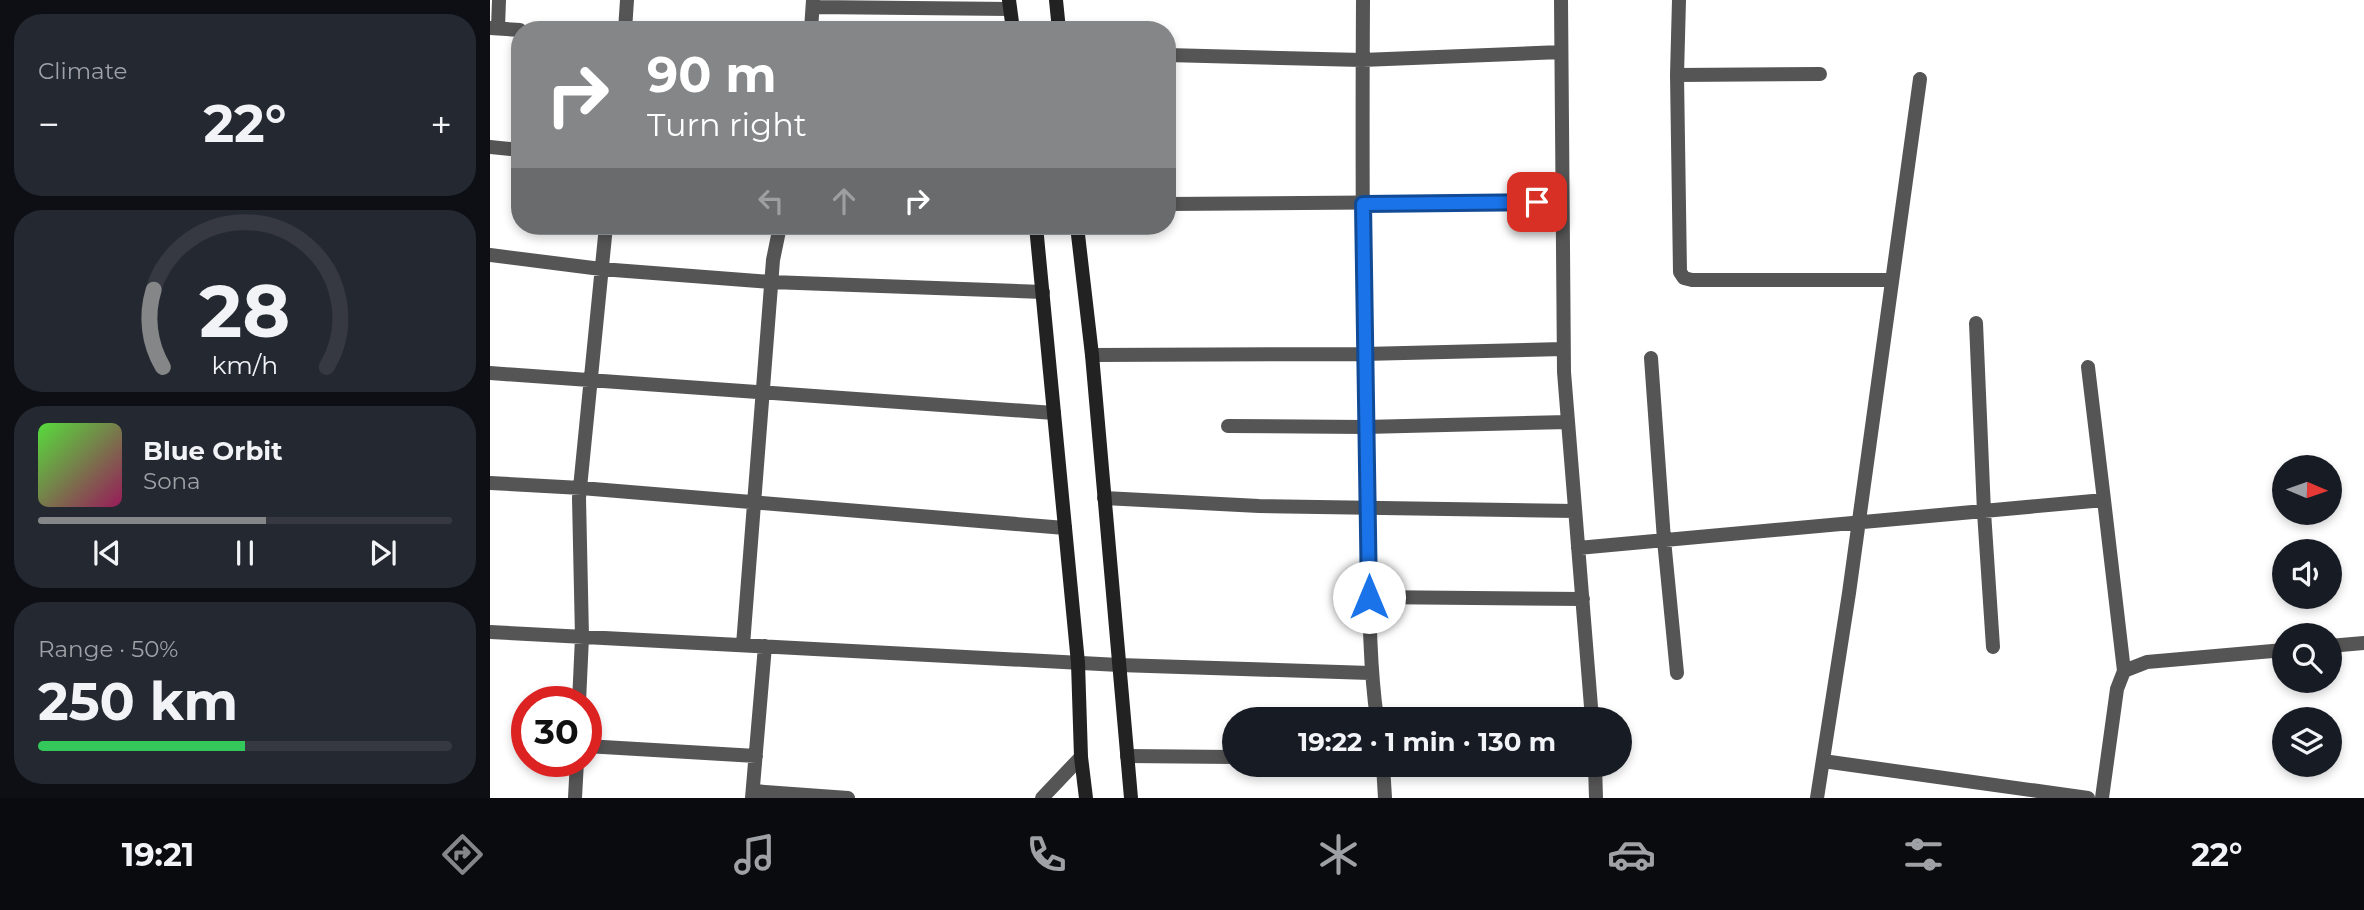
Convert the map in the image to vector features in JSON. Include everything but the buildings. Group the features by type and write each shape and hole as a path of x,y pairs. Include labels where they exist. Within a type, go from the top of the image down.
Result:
{"main road":[{"path":"1056,0 1058,21"},
{"path":"1037,235 1078,663 1081,757 1086,798"},
{"path":"1078,235 1131,798"}],"street":[{"path":"494,28 499,0"},
{"path":"626,21 628,0"},
{"path":"1363,0 1365,427 1370,673 1375,707"},
{"path":"1561,0 1563,349 1591,707"},
{"path":"1679,0 1676,75 1680,272 1684,278 1892,280"},
{"path":"813,4 1009,5"},
{"path":"1176,55 1363,60 1561,52"},
{"path":"1676,75 1820,74"},
{"path":"1817,798 1859,521 1920,79"},
{"path":"490,147 511,149"},
{"path":"1176,204 1562,201"},
{"path":"580,686 581,488 605,235"},
{"path":"743,645 771,282 779,235"},
{"path":"490,256 601,269 771,282 1043,292"},
{"path":"1976,323 1993,648"},
{"path":"1091,355 1364,354 1563,349"},
{"path":"1651,358 1677,673"},
{"path":"2088,367 2124,671 2117,689 2102,798"},
{"path":"490,373 1054,413"},
{"path":"1228,426 1365,427 1567,422"},
{"path":"490,483 581,488 1065,528"},
{"path":"1104,498 1195,503 1575,511"},
{"path":"1578,548 2104,500"},
{"path":"1369,597 1583,599"},
{"path":"490,632 1119,665 1370,673"},
{"path":"2342,645 2364,643"},
{"path":"765,646 753,795 848,798"},
{"path":"2124,671 2147,662 2272,651"},
{"path":"602,747 756,756"},
{"path":"1127,755 1222,757"},
{"path":"1042,798 1081,757"},
{"path":"1823,761 2088,798"},
{"path":"575,798 576,777"},
{"path":"1383,777 1385,798"},
{"path":"1595,777 1596,798"}],"route":[{"path":"1369,597 1362,295 1363,204 1537,202"}]}
